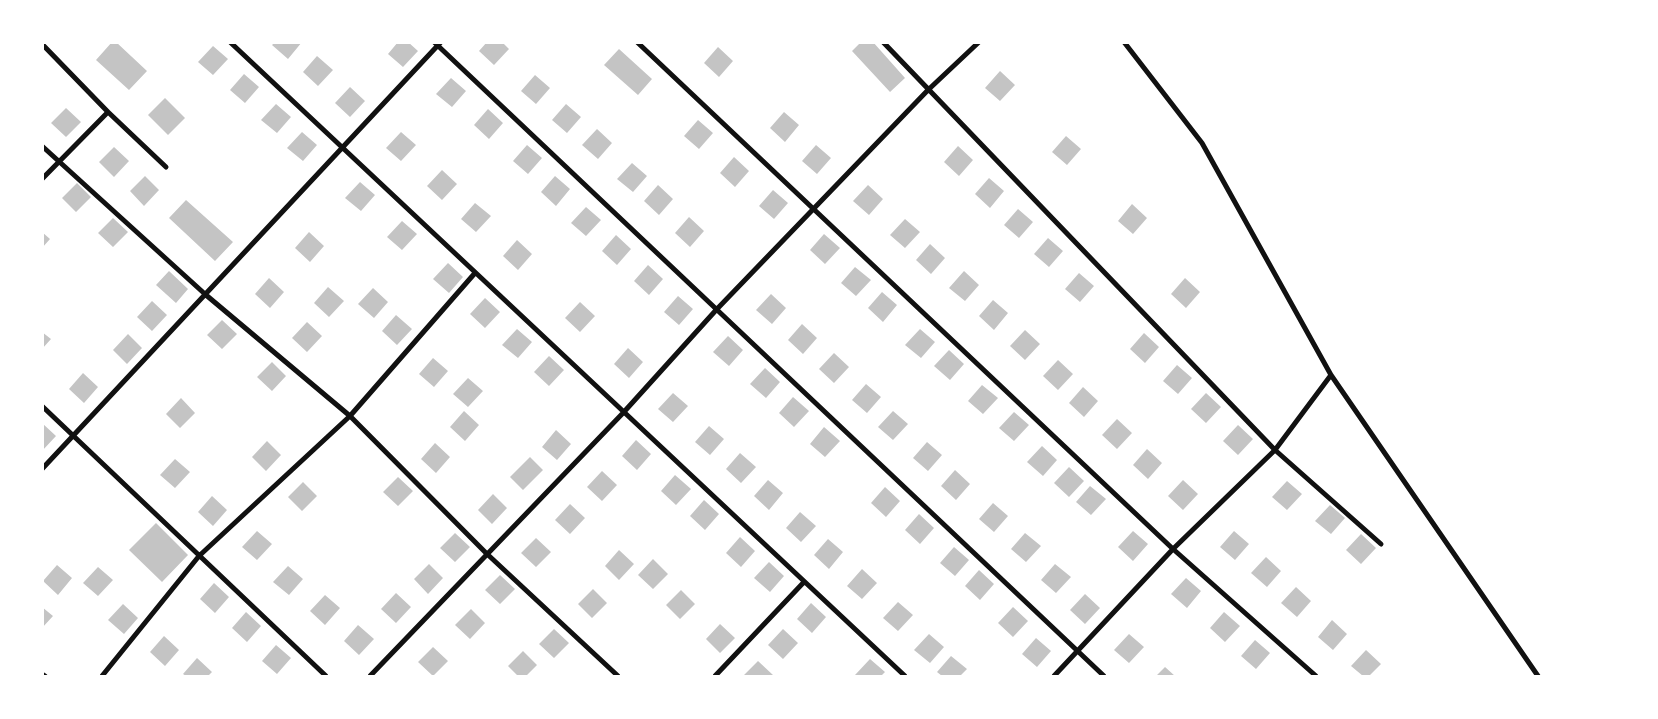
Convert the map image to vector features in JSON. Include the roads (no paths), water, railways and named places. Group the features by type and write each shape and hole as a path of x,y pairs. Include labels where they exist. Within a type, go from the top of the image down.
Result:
{"street":[{"path":"230,42 905,676"},
{"path":"637,42 1173,549 1316,676"},
{"path":"883,42 1275,450 1381,544"},
{"path":"370,676 486,553 623,413 717,309 928,90 979,42"},
{"path":"1124,42 1202,143 1331,375 1538,676"},
{"path":"42,44 108,112 166,167"},
{"path":"42,469 206,295 437,44 1104,676"},
{"path":"42,178 108,112"},
{"path":"42,146 206,295 350,416 486,553 618,676"},
{"path":"102,676 199,556 350,416 475,273"},
{"path":"1054,676 1173,549 1275,450 1331,375"},
{"path":"42,406 326,676"},
{"path":"715,676 804,582"}]}
